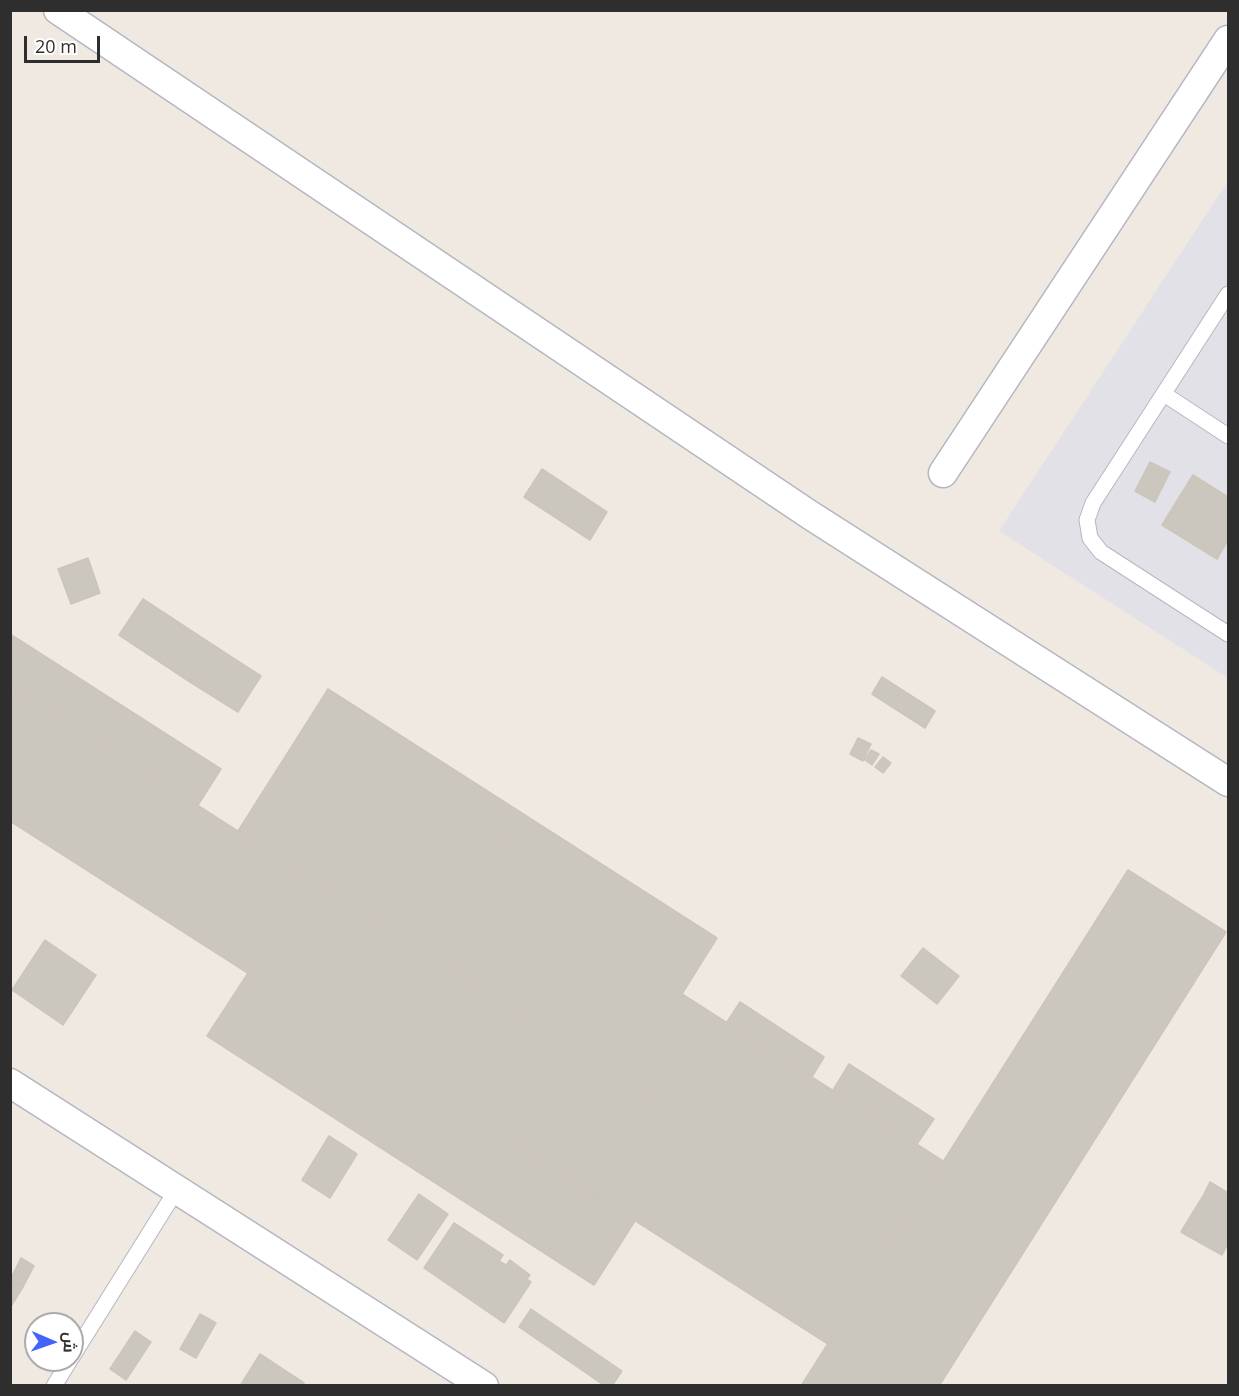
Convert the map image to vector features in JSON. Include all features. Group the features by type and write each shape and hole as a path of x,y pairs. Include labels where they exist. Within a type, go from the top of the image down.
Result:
{"street":[{"path":"58,10 810,515 1228,783"},
{"path":"943,473 1228,40"},
{"path":"10,1083 484,1386"}],"lane":[{"path":"1228,294 1093,503 1087,520 1090,538 1101,552 1228,633"},
{"path":"1164,394 1228,436"},
{"path":"84,1337 177,1190"},
{"path":"54,1386 62,1372"}],"shaded area":[{"path":"1228,181 1228,678 999,531"}],"building":[{"path":"1150,462 1170,472 1155,502 1135,491"},
{"path":"542,469 607,512 590,540 524,497"},
{"path":"1193,475 1228,497 1228,540 1217,559 1162,525"},
{"path":"88,558 100,593 71,604 58,569"},
{"path":"143,599 213,645 190,682 119,635"},
{"path":"10,634 221,769 198,805 10,685"},
{"path":"213,645 261,676 238,712 190,682"},
{"path":"882,677 935,711 925,728 872,694"},
{"path":"10,685 888,1248 828,1344 10,821"},
{"path":"328,689 717,938 700,965 311,716"},
{"path":"311,716 700,965 682,994 943,1161 888,1248 238,831"},
{"path":"858,738 871,744 863,761 850,754"},
{"path":"871,750 879,754 872,765 865,760"},
{"path":"883,757 891,763 883,773 875,767"},
{"path":"1128,870 1226,932 939,1386 801,1386"},
{"path":"45,940 96,975 63,1025 12,990"},
{"path":"923,948 959,976 937,1004 901,976"},
{"path":"248,973 635,1221 594,1285 207,1036"},
{"path":"740,1002 824,1057 812,1077 727,1022"},
{"path":"849,1064 934,1119 917,1144 833,1090"},
{"path":"329,1136 357,1154 330,1198 302,1180"},
{"path":"1210,1182 1228,1193 1228,1211 1203,1196"},
{"path":"419,1194 448,1214 417,1260 388,1240"},
{"path":"1203,1196 1228,1211 1228,1233 1193,1212"},
{"path":"1193,1212 1228,1233 1228,1244 1222,1255 1181,1232"},
{"path":"454,1223 503,1255 499,1261 506,1265 510,1260 530,1275 527,1279 531,1282 504,1323 424,1268"},
{"path":"21,1258 34,1266 23,1287 10,1280"},
{"path":"10,1280 23,1287 10,1308"},
{"path":"531,1309 622,1371 612,1386 605,1386 519,1327"},
{"path":"200,1314 216,1323 196,1358 180,1349"},
{"path":"135,1331 151,1342 126,1380 110,1369"},
{"path":"260,1354 304,1383 303,1386 240,1386"}]}
